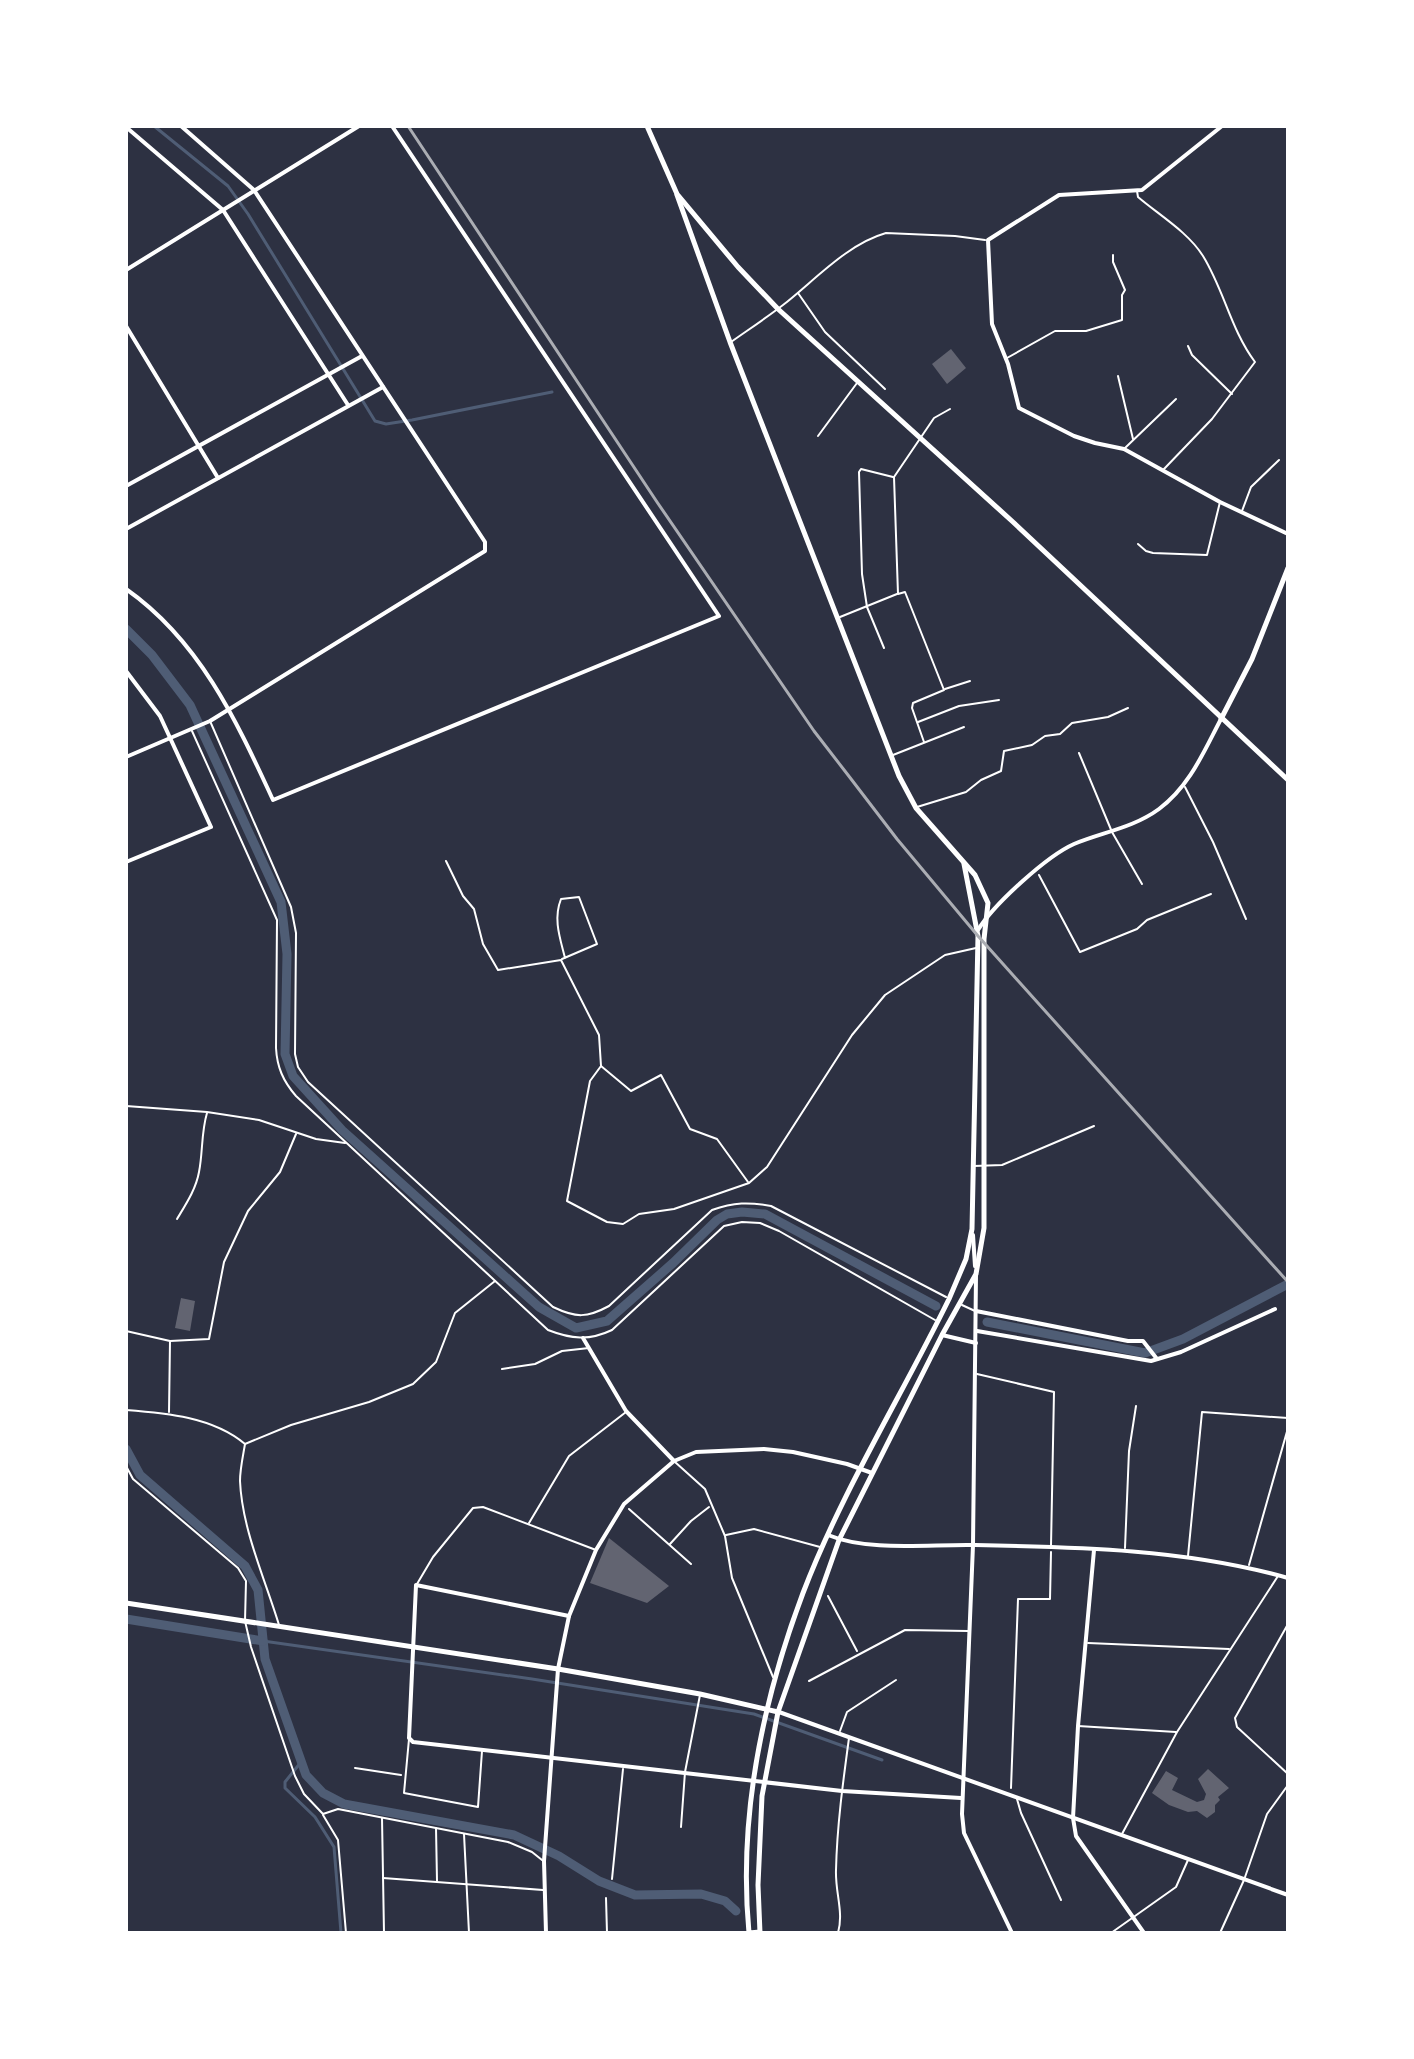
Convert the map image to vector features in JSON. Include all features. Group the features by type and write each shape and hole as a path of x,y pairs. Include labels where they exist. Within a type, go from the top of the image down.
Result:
{"street":[{"path":"126,757 210,721 485,551 485,542 254,190 181,126"},
{"path":"126,270 359,126"},
{"path":"126,589 150,605 182,638 230,708 273,800 719,616 392,126"},
{"path":"647,126 677,194 730,342 892,755 916,808 975,875 988,903 984,939 984,1228 976,1274 839,1540 778,1712 764,1781 758,1855 760,1932 749,1933 747,1866 752,1780 774,1680 803,1593 828,1535 949,1299 966,1259 972,1229"},
{"path":"1222,126 1150,185 1137,191 1059,195 988,240 992,324 1006,359 1019,408 1074,436 1124,449 1220,502 1288,534"},
{"path":"126,127 223,210 348,405"},
{"path":"677,194 778,309 1013,522 1288,780"},
{"path":"126,326 218,478"},
{"path":"126,486 362,356"},
{"path":"126,529 384,387"},
{"path":"977,933 987,915 1037,870 1072,845 1139,822 1161,808 1184,786 1252,659 1288,568"},
{"path":"126,671 160,716 211,827 126,862"},
{"path":"964,863 977,933 972,1229 977,1331 973,1545 961,1798 964,1833 1012,1933"},
{"path":"977,1331 1151,1361 1181,1352 1275,1309"},
{"path":"976,1311 1128,1341 1143,1341 1157,1359"},
{"path":"942,1335 976,1343"},
{"path":"583,1338 626,1411 674,1461"},
{"path":"546,1933 544,1861 558,1669 569,1616 596,1550 624,1504 674,1461 696,1452 764,1449 834,1461 872,1473"},
{"path":"828,1535 866,1544 1051,1547 1188,1557 1249,1567 1288,1578"},
{"path":"1094,1550 1073,1818 1076,1836 1144,1933"},
{"path":"569,1616 416,1585 409,1738 413,1742 842,1791 961,1798"},
{"path":"126,1603 558,1669 767,1708 1288,1895"}],"lane":[{"path":"1137,191 1138,197 1202,255 1242,344 1255,362 1232,394 1164,470"},
{"path":"730,342 778,309 857,246 877,236 886,233 988,240"},
{"path":"1006,359 1055,331 1086,331 1122,320 1122,295 1125,290 1113,255"},
{"path":"798,293 825,332 885,389"},
{"path":"1188,346 1192,355 1232,394"},
{"path":"1118,376 1133,440"},
{"path":"818,436 857,383"},
{"path":"1124,449 1176,399"},
{"path":"898,594 894,477 934,418 950,409"},
{"path":"1242,512 1251,487 1279,460"},
{"path":"884,648 867,607 862,574 859,472 861,469 894,477"},
{"path":"1138,544 1153,553 1207,555 1220,502"},
{"path":"839,617 905,592 944,690"},
{"path":"924,742 913,703 970,681"},
{"path":"917,722 959,706 999,700"},
{"path":"916,808 966,792 981,780 1001,771 1004,751 1032,745 1045,736 1060,734 1072,723 1108,717 1128,708"},
{"path":"210,721 291,907 296,933 295,1054 298,1067 308,1082 347,1119 553,1307 579,1317 609,1306 712,1210 731,1203 749,1202 771,1206 976,1311"},
{"path":"892,755 964,727"},
{"path":"192,730 277,920 276,1048 285,1082 296,1096 548,1330 568,1338 599,1336 622,1323 724,1226 742,1222 760,1223 779,1231 938,1322"},
{"path":"1079,753 1112,832 1142,884"},
{"path":"1184,786 1213,842 1246,919"},
{"path":"446,861 463,896 474,909 483,944 498,970 563,959 597,944 579,897 561,899 557,908 557,926 563,959 599,1035 601,1066 590,1081 567,1201 607,1222 623,1224 639,1214 674,1209 749,1183 767,1167 852,1035 885,995 945,955 977,948"},
{"path":"601,1066 631,1091 661,1075 690,1129 717,1139 749,1183"},
{"path":"126,1106 207,1112 259,1120 296,1134 346,1143"},
{"path":"177,1219 192,1194 199,1173 202,1129 207,1112"},
{"path":"973,1166 1002,1165 1094,1126"},
{"path":"126,1331 170,1341 209,1339 224,1262 248,1211 280,1172 296,1134"},
{"path":"245,1444 291,1425 369,1402 413,1384 436,1362 455,1313 495,1281"},
{"path":"169,1413 170,1341"},
{"path":"502,1369 535,1364 562,1351 589,1348"},
{"path":"976,1374 1054,1392 1051,1547"},
{"path":"1124,1552 1129,1451 1136,1406"},
{"path":"126,1410 169,1413 230,1431 245,1444"},
{"path":"529,1524 569,1456 626,1411"},
{"path":"1188,1557 1202,1412 1288,1418"},
{"path":"1249,1567 1288,1428"},
{"path":"245,1444 240,1479 247,1530 277,1625"},
{"path":"674,1461 705,1489 725,1536 732,1578 774,1680"},
{"path":"126,1466 133,1479 238,1568 246,1581 246,1622 251,1647 295,1776 304,1794 323,1814 338,1840 346,1933"},
{"path":"416,1585 460,1520 473,1508 483,1507 596,1550"},
{"path":"725,1536 754,1529 823,1548"},
{"path":"1122,1835 1177,1732 1278,1575"},
{"path":"1288,1624 1235,1718 1237,1727 1288,1774"},
{"path":"809,1681 905,1630 970,1631"},
{"path":"1087,1643 1230,1649"},
{"path":"839,1733 847,1712 896,1680"},
{"path":"681,1827 685,1772 700,1694"},
{"path":"1078,1726 1177,1732"},
{"path":"838,1933 841,1921 836,1864 849,1737"},
{"path":"409,1738 404,1793 478,1807 482,1750"},
{"path":"1283,1770 1288,1765"},
{"path":"612,1879 623,1767"},
{"path":"1220,1933 1244,1880 1267,1814 1288,1785"},
{"path":"1013,1795 1061,1900"},
{"path":"323,1814 338,1809 508,1842 544,1861"},
{"path":"382,1818 384,1933"},
{"path":"436,1827 437,1881"},
{"path":"464,1833 469,1933"},
{"path":"1111,1933 1176,1887 1188,1859"},
{"path":"383,1878 543,1890"}],"path":[{"path":"1037,870 1080,952 1211,894"},
{"path":"624,1504 691,1564"},
{"path":"669,1545 691,1521 712,1505"},
{"path":"1013,1795 1018,1599 1050,1599 1051,1547"},
{"path":"822,1585 859,1656"},
{"path":"355,1768 406,1776"},
{"path":"606,1898 607,1933"}],"building":[{"path":"951,349 966,368 947,384 932,364"},
{"path":"181,1298 195,1301 190,1331 175,1328"},
{"path":"609,1538 669,1586 647,1603 590,1583"},
{"path":"1208,1769 1229,1788 1218,1797 1220,1800 1215,1805 1215,1812 1207,1818 1197,1811 1188,1812 1169,1805 1152,1793 1166,1771 1178,1778 1172,1790 1197,1802 1204,1800 1206,1794 1198,1779"}],"waterway":[{"path":"154,126 228,186 375,421 386,424 412,420 552,392"},
{"path":"126,629 152,655 190,705 281,902 287,954 285,1054 293,1076 342,1130 539,1307 576,1328 607,1321 717,1220 727,1214 742,1212 765,1214 936,1306"},
{"path":"987,1322 1145,1353 1183,1339 1288,1284"},
{"path":"126,1449 140,1475 245,1566 258,1590 265,1659 306,1775 323,1793 344,1804 514,1835 559,1856 599,1881 635,1895 701,1894 725,1901 736,1911"},
{"path":"126,1619 263,1641"},
{"path":"263,1641 754,1714 882,1760"},
{"path":"301,1762 285,1782 285,1788 315,1817 334,1847 341,1933"}],"railway":[{"path":"408,126 657,502 814,731 897,839 978,936 1288,1282"}]}
